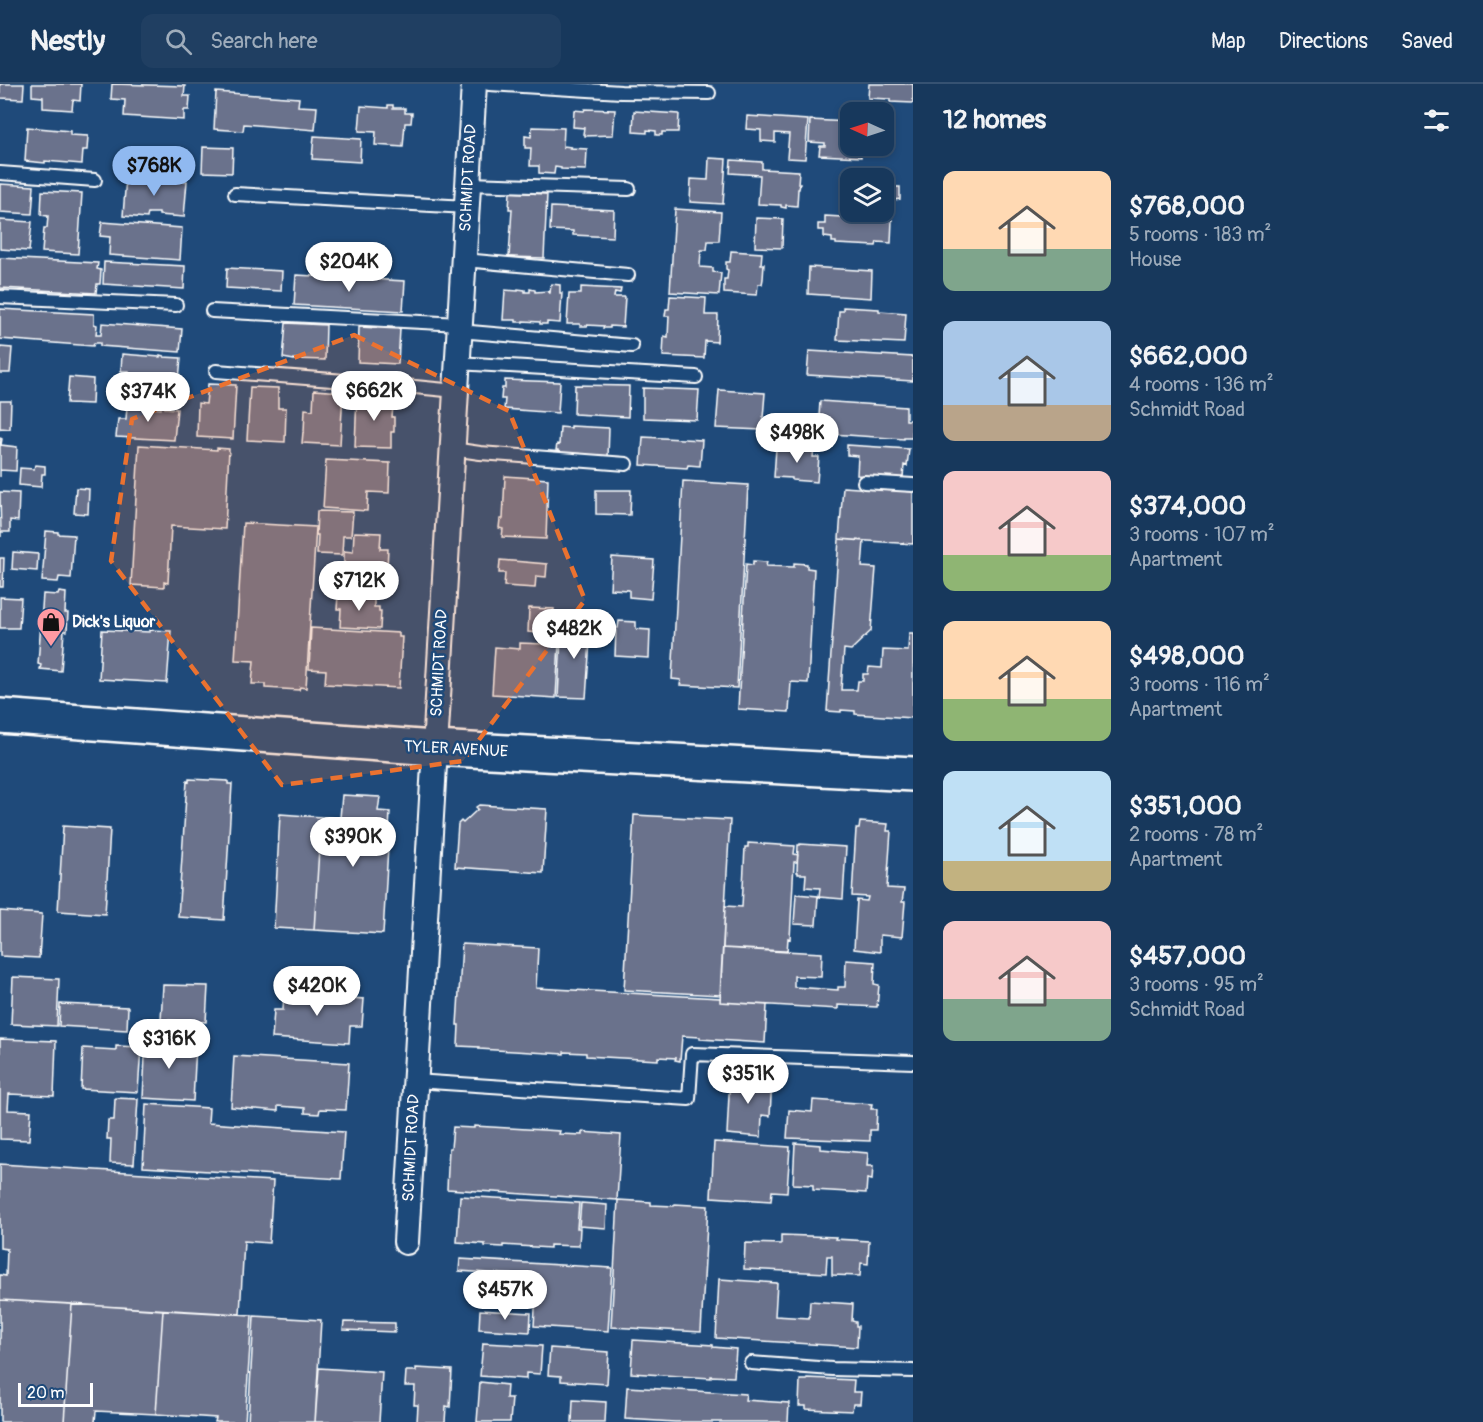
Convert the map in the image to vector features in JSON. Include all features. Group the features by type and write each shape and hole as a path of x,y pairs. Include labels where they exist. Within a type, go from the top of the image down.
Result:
{"main road":[{"name":"TYLER AVENUE","path":"0,717 434,748 913,774"}],"street":[{"name":"SCHMIDT ROAD","path":"406,1242 474,84"}],"lane":[{"path":"489,84 621,92 709,93"},
{"path":"0,173 95,180"},
{"path":"235,194 467,195 629,189"},
{"path":"464,260 628,275"},
{"path":"0,297 176,305"},
{"path":"212,311 460,327 632,346"},
{"path":"457,363 696,377"},
{"path":"216,372 456,391"},
{"path":"452,449 626,464"},
{"path":"864,482 913,485"},
{"path":"415,1081 689,1099 692,1054 913,1062"},
{"path":"751,1363 832,1369 913,1371"}],"highlighted area":[{"path":"354,335 509,411 585,600 463,761 282,785 111,561 132,419"}],"building":[{"path":"0,84 24,84 23,99 0,98"},
{"path":"32,84 81,84 80,101 73,100 72,110 43,108 43,97 32,96"},
{"path":"112,84 185,86 184,96 190,96 189,110 184,110 184,120 124,116 125,100 111,99"},
{"path":"869,84 913,84 913,103 868,98"},
{"path":"216,92 299,98 298,106 317,107 315,130 244,124 243,131 214,129"},
{"path":"388,105 393,105 393,108 405,108 405,113 412,113 411,123 405,123 403,147 375,145 376,132 359,131 361,106 388,108"},
{"path":"585,109 615,110 613,135 585,136 584,128 573,127 574,110 584,111"},
{"path":"634,111 679,114 678,132 662,132 662,135 656,135 656,131 633,132"},
{"path":"747,116 808,120 805,159 787,158 789,134 775,133 775,142 761,141 761,130 746,129"},
{"path":"810,120 840,122 840,156 819,155 820,146 825,146 825,143 809,142"},
{"path":"27,127 70,131 70,135 88,136 87,150 83,150 82,164 25,161"},
{"path":"532,127 564,128 563,148 564,146 587,149 586,170 555,167 554,174 539,173 539,166 530,166 531,148 525,148 525,136 531,137"},
{"path":"314,136 361,139 360,162 312,159"},
{"path":"203,147 233,148 232,173 202,172"},
{"path":"709,158 726,159 723,204 690,202 691,179 708,180"},
{"path":"731,160 762,162 762,169 799,171 797,206 786,205 786,208 781,205 758,204 760,175 730,173"},
{"path":"126,177 187,181 184,217 159,215 159,213 148,213 147,218 123,216"},
{"path":"0,184 34,186 32,214 0,212"},
{"path":"894,187 900,187 900,199 894,200"},
{"path":"42,191 82,193 78,254 42,252 44,228 47,228 48,216 41,215"},
{"path":"510,192 547,194 544,258 509,257 512,209 509,209"},
{"path":"551,207 614,210 613,237 573,235 573,231 550,230"},
{"path":"675,209 721,212 719,241 708,241 707,250 701,250 700,267 713,268 713,272 721,273 719,295 670,292"},
{"path":"825,216 840,217 840,222 892,222 891,243 877,242 876,246 836,244 832,242 832,238 824,237 824,230 818,230 818,224 825,224"},
{"path":"756,218 783,219 782,248 755,247"},
{"path":"0,220 32,222 29,251 0,249"},
{"path":"102,222 182,228 180,260 109,255 110,237 100,236"},
{"path":"731,251 762,253 763,279 762,284 758,284 757,295 724,293 724,279 727,279 728,270 726,262 730,262"},
{"path":"0,258 98,263 97,269 101,270 100,284 97,284 96,293 0,288"},
{"path":"104,262 185,266 184,289 103,284"},
{"path":"809,267 872,271 871,298 808,294"},
{"path":"227,268 282,271 281,291 226,288"},
{"path":"296,275 405,281 403,311 294,305"},
{"path":"551,284 560,285 560,293 562,293 560,323 540,324 540,322 503,320 505,290 518,291 518,289 530,292 530,289 535,292 549,291 550,293"},
{"path":"581,287 621,289 620,293 615,292 614,297 625,297 623,327 603,328 604,326 567,324 569,294 581,294"},
{"path":"670,296 706,298 705,315 718,315 717,342 705,341 704,358 663,356 664,336 668,337 669,316 665,316 666,309 669,309"},
{"path":"843,307 906,313 904,343 837,340 839,311 843,311"},
{"path":"0,309 94,314 94,324 97,325 96,335 101,335 102,323 182,329 180,352 100,346 100,343 94,343 93,346 0,339"},
{"path":"286,323 326,325 325,360 283,358"},
{"path":"359,327 400,329 398,364 358,362"},
{"path":"0,347 12,348 10,373 0,373"},
{"path":"809,351 913,357 913,381 807,375"},
{"path":"122,354 181,358 178,390 163,391 163,389 128,387 129,371 121,371"},
{"path":"69,377 93,379 92,404 67,403"},
{"path":"505,380 560,382 558,413 504,409 505,399 501,399"},
{"path":"208,384 236,385 233,439 197,437 198,403 206,404"},
{"path":"575,385 629,386 628,417 574,414"},
{"path":"250,387 278,388 278,408 286,408 285,442 247,440"},
{"path":"643,388 699,390 697,420 643,418"},
{"path":"314,390 343,392 340,445 302,443 305,409 313,410"},
{"path":"719,390 765,393 762,430 716,428"},
{"path":"357,393 385,395 385,406 393,406 394,432 391,432 391,448 355,447"},
{"path":"0,401 11,401 10,429 1,428 0,430"},
{"path":"820,401 906,407 906,420 913,420 912,438 818,433"},
{"path":"138,405 161,409 161,406 166,406 165,408 177,409 174,440 116,437 118,419 126,419 127,406"},
{"path":"571,426 609,428 608,458 558,456 558,450 556,450 557,444 559,445 560,427 571,428"},
{"path":"643,437 702,440 700,466 688,465 687,468 641,465"},
{"path":"0,438 2,439 1,445 17,447 16,471 0,470"},
{"path":"139,445 229,449 225,529 171,526 168,583 164,582 164,587 131,585"},
{"path":"847,445 909,449 903,478 857,475 858,456 847,455"},
{"path":"794,447 814,448 813,457 819,457 817,482 774,477 776,448 794,449"},
{"path":"326,460 390,463 389,493 368,492 367,511 323,508"},
{"path":"35,465 45,466 41,487 19,485 20,468 34,469"},
{"path":"505,476 548,479 546,539 502,537 503,529 499,528 500,519 503,519"},
{"path":"683,481 748,485 737,688 680,685 681,680 672,679"},
{"path":"843,487 913,490 913,544 839,539"},
{"path":"76,488 89,489 88,514 74,513"},
{"path":"596,490 631,490 630,515 596,514"},
{"path":"0,492 19,493 18,521 10,520 10,532 1,532 1,537"},
{"path":"317,511 353,512 351,536 343,536 342,555 317,554"},
{"path":"243,523 316,527 306,688 300,687 299,690 265,688 265,684 252,684 254,661 235,660"},
{"path":"46,531 74,535 71,578 59,577 58,582 42,581"},
{"path":"354,532 381,533 380,549 388,549 387,568 344,566 344,551 353,552"},
{"path":"839,539 864,541 862,567 876,568 871,631 851,650 844,649 841,690 857,690 858,681 863,681 863,674 868,674 869,667 882,668 883,650 908,651 909,633 913,633 912,718 855,714 855,711 827,711"},
{"path":"13,552 38,554 37,571 12,569"},
{"path":"612,557 654,560 651,599 629,597 629,590 610,589"},
{"path":"0,558 4,558 3,587 0,587"},
{"path":"500,560 547,564 546,577 536,576 535,588 504,586 505,573 499,573"},
{"path":"753,561 767,562 766,566 794,567 794,563 807,564 807,568 814,569 808,683 791,682 789,712 738,709 746,564 753,565"},
{"name":"Dick's Liquor","path":"59,592 66,593 65,613 68,613 67,631 64,631 61,671 40,669 41,665 38,664 43,594 58,595"},
{"path":"338,595 374,597 374,607 379,607 381,611 380,629 340,627 341,609 337,609"},
{"path":"0,597 21,598 19,628 0,628"},
{"path":"529,608 554,609 552,634 528,632"},
{"path":"562,618 574,618 574,626 591,627 586,698 558,697"},
{"path":"619,621 636,622 636,629 650,630 649,658 615,656 616,628 618,628"},
{"path":"311,628 399,633 399,637 402,637 399,688 325,684 326,670 309,669"},
{"path":"102,630 171,631 167,683 99,679"},
{"path":"545,642 559,643 556,698 492,694 495,647 520,649 520,643 545,644"},
{"path":"189,779 228,781 228,784 232,784 224,920 178,917 187,781 189,782"},
{"path":"342,795 380,797 378,811 390,812 383,934 314,930 321,817 340,818"},
{"path":"479,805 547,809 543,873 455,867 458,824 461,821 463,823 478,809 476,807"},
{"path":"280,814 321,817 314,930 274,928"},
{"path":"634,815 730,820 720,995 624,990"},
{"path":"860,822 888,824 887,831 891,831 887,888 904,889 902,937 880,935 880,952 854,949 857,900 867,901 868,897 852,896 856,829 859,829"},
{"path":"63,826 110,829 105,914 58,911"},
{"path":"748,843 795,846 794,854 798,855 797,862 794,862 790,939 788,938 787,952 723,948 725,906 742,907 745,847 748,847"},
{"path":"798,845 846,847 843,899 819,897 820,888 805,887 806,874 797,872"},
{"path":"796,894 818,896 816,925 794,924"},
{"path":"0,911 42,914 39,958 0,956"},
{"path":"462,944 538,948 536,988 720,998 720,1002 767,1005 765,1043 682,1036 680,1061 675,1060 676,1058 658,1057 658,1060 586,1056 586,1053 564,1052 564,1054 458,1046 459,1025 457,1025"},
{"path":"723,948 822,953 821,977 794,976 794,987 838,990 838,987 845,987 846,960 875,962 874,984 879,985 877,1007 838,1005 838,1009 720,1002"},
{"path":"13,977 59,979 57,1026 11,1024"},
{"path":"163,985 208,986 206,1022 161,1020"},
{"path":"284,992 352,996 352,998 364,999 362,1026 350,1026 349,1043 272,1038 274,1010 283,1010"},
{"path":"60,1004 128,1007 127,1030 59,1026"},
{"path":"146,1036 173,1038 173,1043 196,1045 193,1101 143,1098"},
{"path":"0,1039 56,1041 54,1096 9,1094 8,1110 31,1111 29,1140 0,1139"},
{"path":"116,1046 141,1047 138,1092 81,1089 83,1048 116,1050"},
{"path":"234,1056 349,1063 346,1110 320,1109 319,1114 305,1113 305,1108 278,1106 278,1111 231,1107"},
{"path":"730,1075 772,1078 770,1116 762,1115 761,1137 727,1134"},
{"path":"115,1098 138,1099 134,1164 110,1163 111,1139 107,1139 108,1120 114,1120"},
{"path":"813,1100 872,1104 871,1109 877,1109 876,1130 870,1130 870,1141 787,1138 789,1110 812,1112"},
{"path":"146,1104 209,1108 208,1123 344,1132 341,1179 143,1167"},
{"path":"474,1126 560,1131 559,1134 582,1135 582,1132 621,1135 617,1200 447,1189 449,1148 451,1148 453,1127 474,1128"},
{"path":"714,1142 790,1147 787,1192 772,1191 771,1201 711,1197"},
{"path":"795,1143 821,1145 821,1149 868,1153 867,1166 873,1166 872,1180 867,1179 866,1193 813,1190 813,1185 793,1184"},
{"path":"0,1164 273,1181 269,1243 244,1241 240,1314 0,1300 0,1275 6,1276 7,1249 0,1248"},
{"path":"460,1196 579,1203 577,1228 580,1228 579,1246 550,1245 550,1248 503,1245 503,1247 457,1242"},
{"path":"618,1200 651,1202 651,1205 708,1206 701,1332 611,1327"},
{"path":"581,1203 607,1205 606,1228 579,1226"},
{"path":"781,1235 869,1241 868,1264 861,1263 860,1276 832,1275 832,1256 827,1256 826,1273 744,1269 745,1243 781,1244"},
{"path":"460,1259 612,1268 608,1331 534,1326 537,1276 459,1271"},
{"path":"719,1279 777,1283 775,1316 809,1318 810,1301 853,1304 852,1321 858,1326 857,1347 716,1338"},
{"path":"0,1300 72,1304 64,1422 0,1422"},
{"path":"72,1304 163,1310 156,1414 96,1411 95,1422 64,1422"},
{"path":"163,1310 252,1315 245,1422 215,1422 216,1418 156,1414"},
{"path":"480,1310 531,1313 530,1332 479,1329"},
{"path":"254,1316 321,1320 315,1422 248,1422"},
{"path":"344,1322 395,1323 395,1332 343,1330"},
{"path":"633,1340 713,1345 713,1347 736,1349 734,1377 711,1376 711,1378 631,1373"},
{"path":"483,1343 542,1346 540,1374 526,1373 526,1379 480,1376"},
{"path":"550,1348 609,1352 607,1384 561,1381 561,1376 548,1375"},
{"path":"319,1368 382,1372 379,1422 315,1422"},
{"path":"416,1368 452,1370 450,1407 446,1406 445,1422 417,1422 418,1405 414,1405 415,1386 405,1386 406,1371 416,1371"},
{"path":"807,1378 854,1380 853,1392 861,1392 860,1404 853,1404 852,1411 806,1409 806,1406 799,1406 800,1380 807,1380"},
{"path":"480,1382 507,1385 506,1398 512,1398 510,1422 477,1422"},
{"path":"627,1387 746,1394 745,1400 789,1403 788,1422 675,1422 625,1419"},
{"path":"573,1400 606,1402 605,1422 572,1422"}],"place":[{"name":"Dick's Liquor","path":"51,648"}]}
